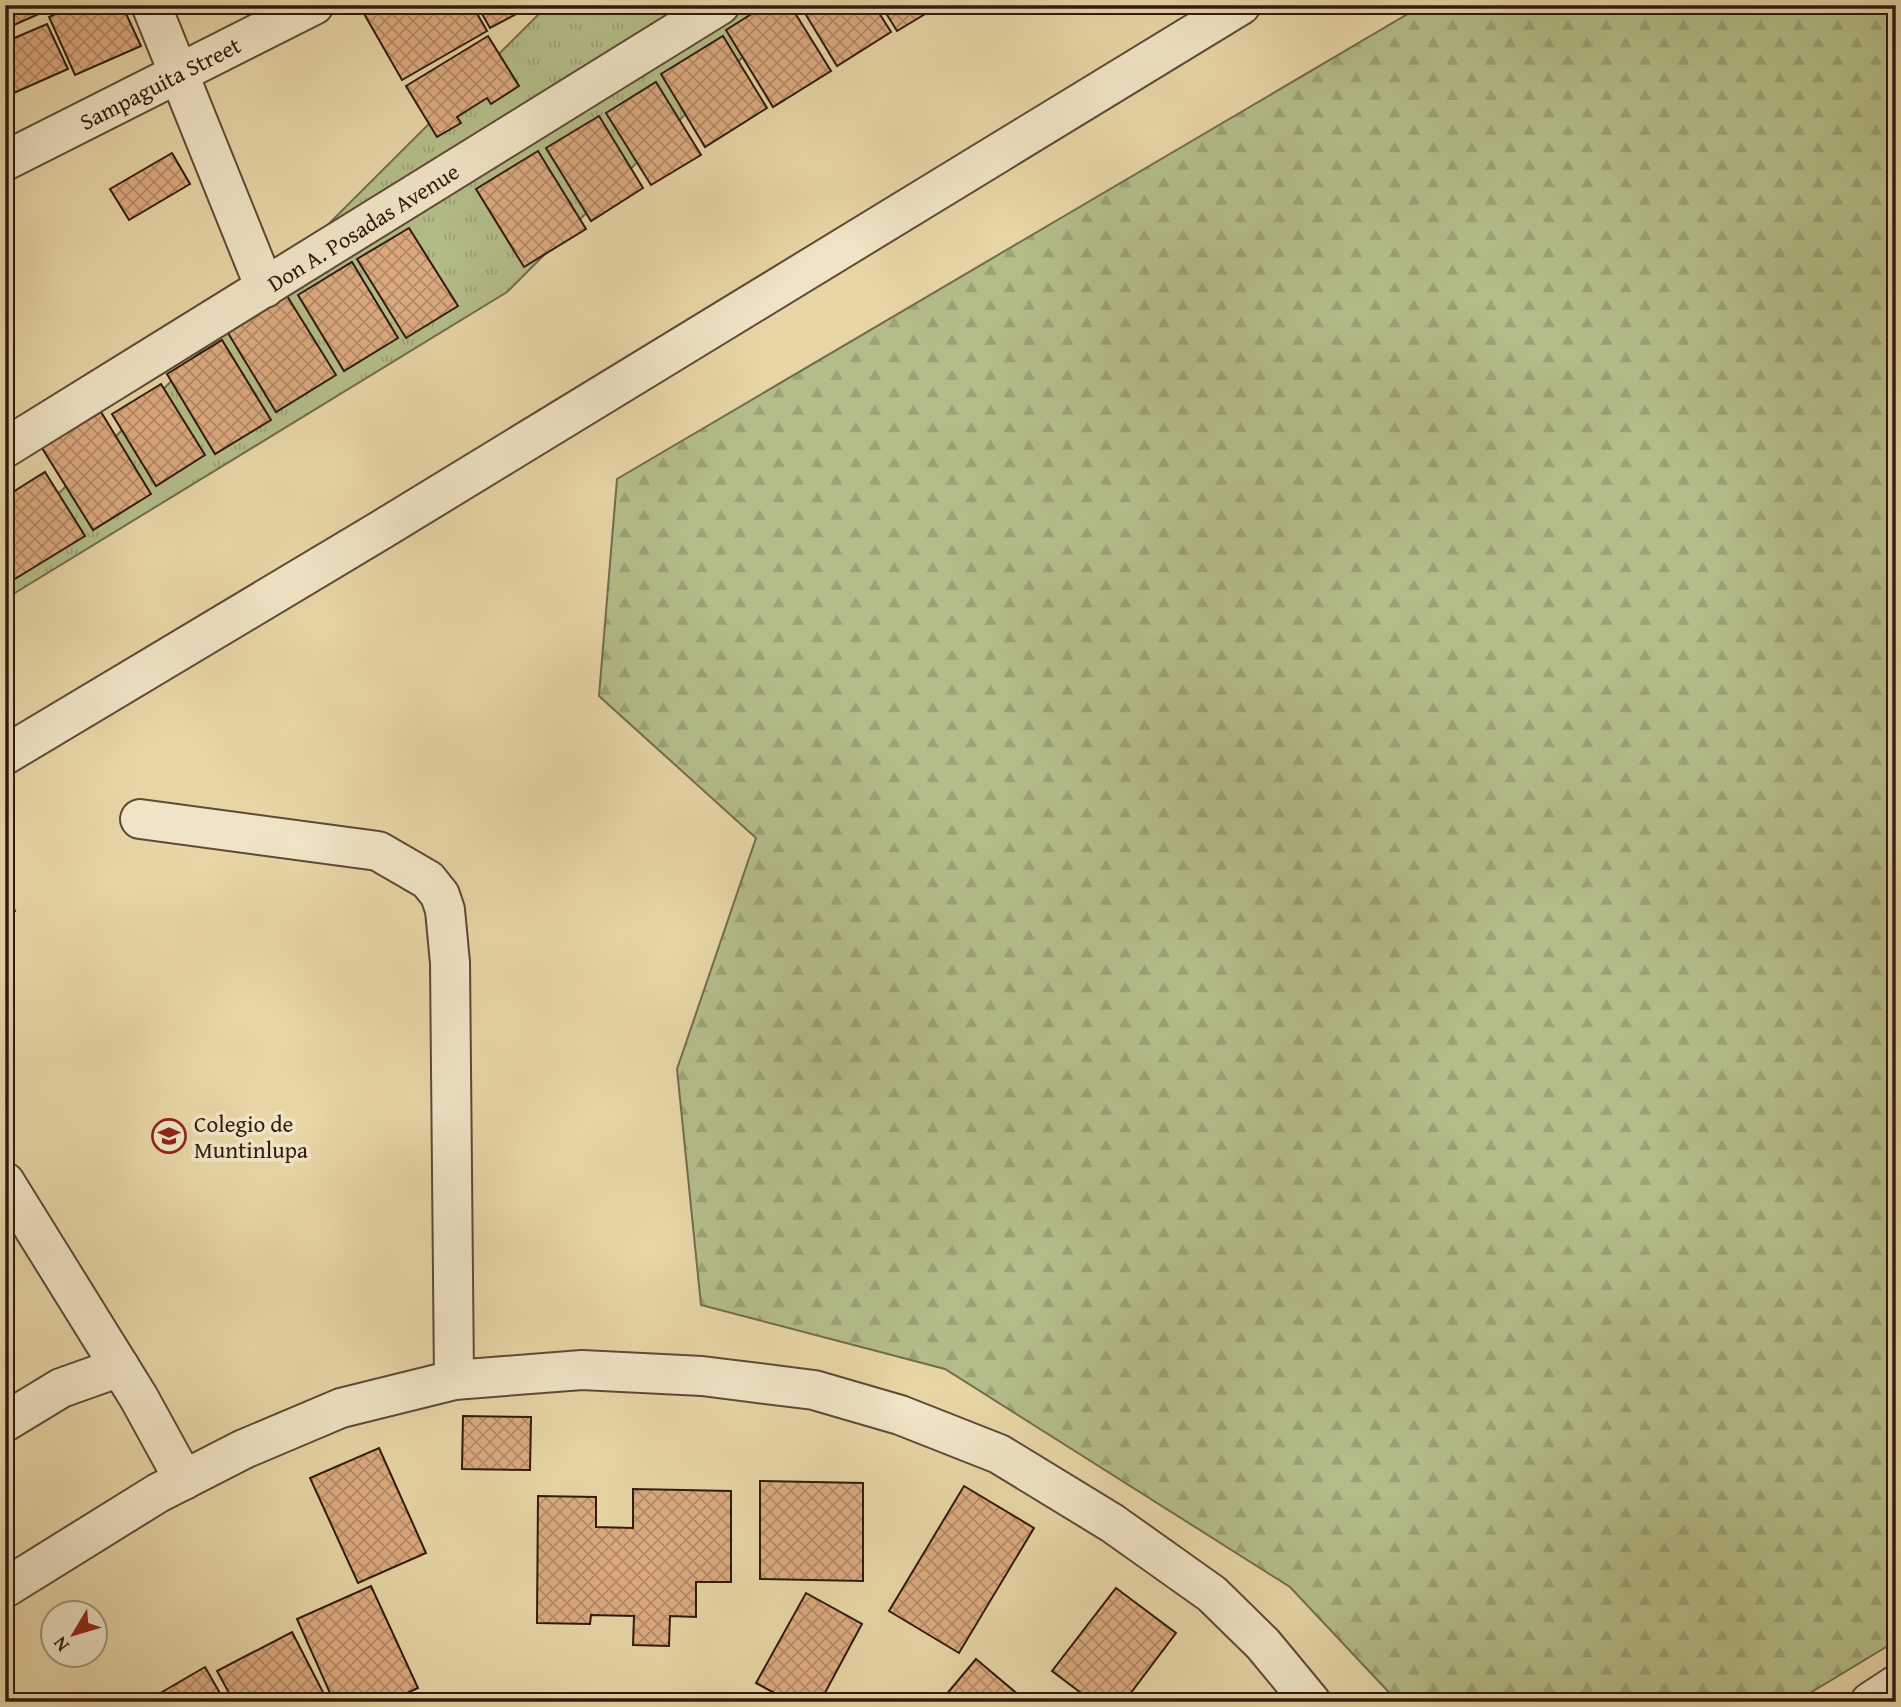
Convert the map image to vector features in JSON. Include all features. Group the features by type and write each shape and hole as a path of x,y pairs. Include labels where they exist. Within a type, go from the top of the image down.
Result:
{"street":[{"path":"151,5 265,288"},
{"name":"Sampaguita Street","path":"5,162 314,5"},
{"name":"Don A. Posadas Avenue","path":"5,448 720,5"},
{"path":"5,755 416,509 1241,5"},
{"path":"140,819 378,851 428,880 440,895 445,910 450,963 454,1380"},
{"path":"5,1182 120,1367 184,1480"},
{"path":"5,1422 61,1388 120,1367"},
{"path":"5,1587 184,1480 244,1450 341,1408 454,1380 582,1370 702,1377 814,1390 900,1415 999,1454 1112,1522 1212,1594 1263,1644 1311,1702"},
{"path":"1870,1702 1896,1685"}],"green space":[{"path":"548,5 795,5 507,292 5,599 5,547"},
{"path":"1423,5 1896,5 1896,1641 1795,1702 1398,1702 1290,1587 945,1369 701,1305 677,1069 756,838 599,696 617,479"}],"building":[{"path":"5,5 59,5 5,29"},
{"path":"75,5 122,5 141,46 75,75 49,17"},
{"path":"359,5 472,5 487,31 402,80"},
{"path":"477,5 533,5 490,28"},
{"path":"766,5 790,5 831,71 773,107 726,30"},
{"path":"800,5 874,5 891,32 837,66"},
{"path":"881,5 940,5 897,31"},
{"path":"47,24 68,69 7,96 5,42"},
{"path":"488,36 519,86 491,104 487,98 457,117 461,123 437,137 406,86"},
{"path":"723,36 767,108 705,147 661,74"},
{"path":"656,82 701,155 651,185 606,113"},
{"path":"5,103 13,122 5,125"},
{"path":"599,116 643,188 591,221 546,148"},
{"path":"538,151 586,229 524,267 476,189"},
{"path":"172,153 190,184 129,220 110,189"},
{"path":"409,228 458,306 406,338 357,259"},
{"path":"352,262 398,338 344,371 298,295"},
{"path":"287,296 336,375 276,412 228,333"},
{"path":"222,340 271,420 215,454 167,374"},
{"path":"161,384 205,455 156,486 112,414"},
{"path":"101,412 151,494 93,530 42,448"},
{"path":"45,472 85,536 5,585 5,497"},
{"path":"5,895 15,911 5,917"},
{"path":"463,1416 531,1417 530,1470 462,1469"},
{"path":"379,1448 426,1553 358,1583 310,1478"},
{"path":"760,1481 863,1483 863,1581 760,1579"},
{"path":"964,1486 1034,1528 959,1653 889,1611"},
{"path":"633,1489 731,1491 731,1582 696,1582 696,1617 670,1616 669,1646 633,1645 634,1616 591,1615 590,1624 537,1623 538,1496 596,1497 596,1527 633,1528"},
{"path":"371,1586 418,1688 388,1702 334,1702 297,1619"},
{"path":"1116,1588 1176,1633 1124,1702 1093,1702 1052,1671"},
{"path":"806,1593 862,1624 820,1702 791,1702 756,1683"},
{"path":"292,1632 328,1702 234,1702 217,1671"},
{"path":"976,1659 1027,1702 940,1702"},
{"path":"205,1667 225,1702 145,1702"}],"place":[{"name":"Colegio de Muntinlupa","path":"169,1136"}]}
